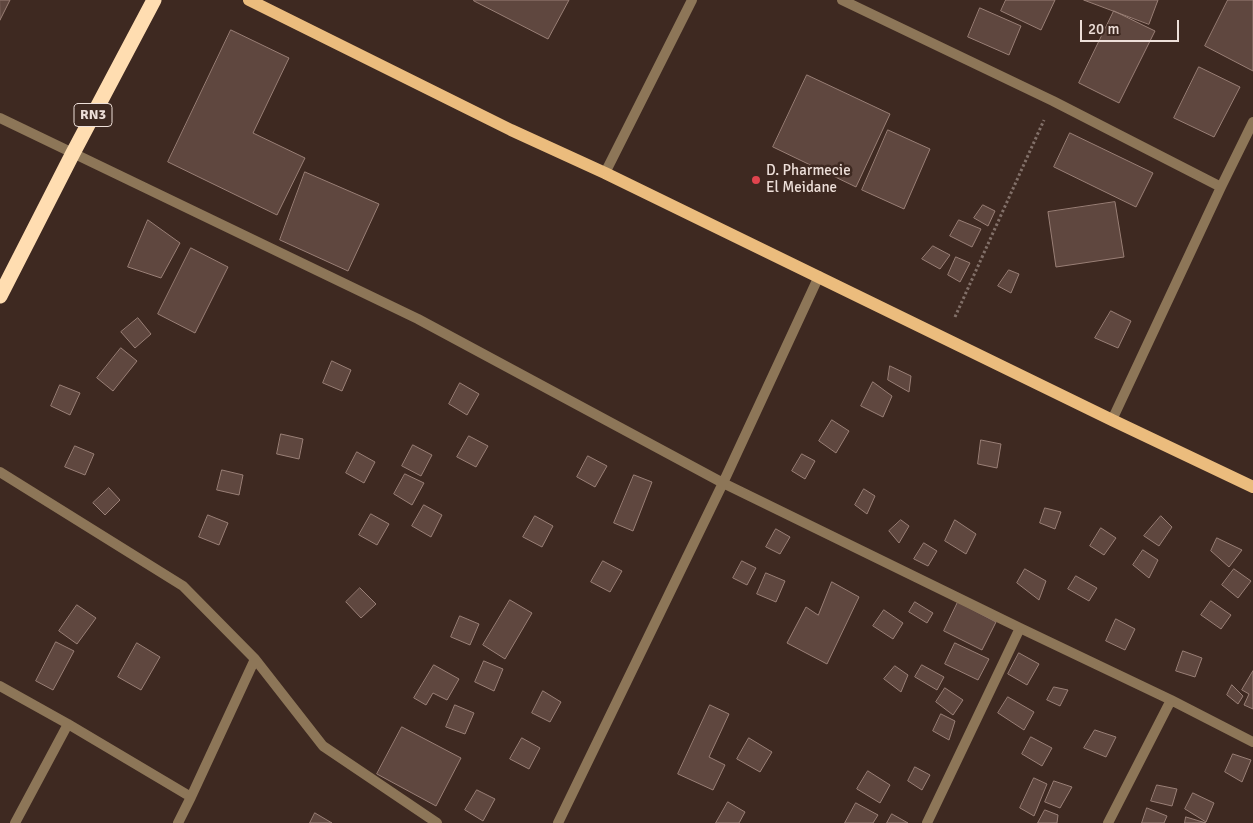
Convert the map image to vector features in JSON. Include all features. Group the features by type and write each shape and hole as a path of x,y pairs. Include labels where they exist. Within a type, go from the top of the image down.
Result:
{"highway":[{"name":"RN3","path":"0,296 154,0"}],"main road":[{"path":"249,0 511,130 819,276 1253,487"}],"street":[{"path":"605,174 692,0"},
{"path":"842,0 1053,101 1221,187"},
{"path":"0,118 418,319 723,483 1171,700 1253,742"},
{"path":"1112,420 1253,122"},
{"path":"558,823 723,483 819,276"},
{"path":"0,472 183,586 255,659 323,746 438,823"},
{"path":"926,823 1020,628"},
{"path":"178,823 255,659"},
{"path":"0,686 191,797"},
{"path":"1108,823 1171,700"},
{"path":"15,823 68,724"}],"path":[{"path":"945,338 1053,101"}],"building":[{"path":"0,0 10,0 0,20"},
{"path":"474,0 569,0 548,39"},
{"path":"1006,0 1055,0 1041,30 1001,11"},
{"path":"1084,0 1158,0 1149,24"},
{"path":"1228,0 1253,0 1253,71 1205,46"},
{"path":"980,8 1021,26 1009,55 968,37"},
{"path":"1114,11 1155,31 1119,103 1079,83"},
{"path":"231,30 289,58 253,133 305,158 277,215 168,162"},
{"path":"1199,67 1240,87 1214,137 1174,118"},
{"path":"807,75 890,114 856,187 773,147"},
{"path":"888,130 930,149 904,209 862,190"},
{"path":"1070,133 1153,173 1136,207 1054,167"},
{"path":"305,172 379,204 348,271 280,240"},
{"path":"1115,202 1124,257 1056,267 1048,212"},
{"path":"983,205 995,211 988,226 974,218"},
{"path":"148,220 180,243 161,278 128,267"},
{"path":"959,220 981,229 972,247 950,236"},
{"path":"933,246 950,255 940,269 922,259"},
{"path":"191,248 228,267 195,333 158,314"},
{"path":"956,257 970,263 960,282 948,275"},
{"path":"1009,270 1019,274 1011,293 998,286"},
{"path":"1111,311 1131,321 1118,348 1095,338"},
{"path":"138,318 151,334 135,348 121,332"},
{"path":"121,348 137,361 113,391 97,378"},
{"path":"332,361 351,370 342,391 323,383"},
{"path":"890,366 911,376 909,392 888,380"},
{"path":"873,382 892,396 883,417 861,406"},
{"path":"460,383 479,394 467,415 449,404"},
{"path":"60,385 80,393 70,415 51,406"},
{"path":"832,420 849,431 836,453 819,441"},
{"path":"281,434 303,439 299,459 277,454"},
{"path":"469,436 488,446 476,467 457,457"},
{"path":"981,440 1001,444 997,468 978,464"},
{"path":"413,445 432,455 421,476 402,466"},
{"path":"75,446 94,454 85,475 65,467"},
{"path":"357,452 375,462 364,483 346,473"},
{"path":"802,454 815,461 805,479 792,471"},
{"path":"588,456 607,466 595,487 577,477"},
{"path":"222,470 243,475 239,495 217,490"},
{"path":"405,474 424,483 412,505 394,494"},
{"path":"634,475 652,482 633,531 614,523"},
{"path":"109,488 120,500 105,515 93,503"},
{"path":"864,489 875,496 867,514 855,505"},
{"path":"424,505 442,515 431,537 412,526"},
{"path":"1045,508 1061,512 1055,529 1040,523"},
{"path":"371,514 389,524 377,545 359,535"},
{"path":"208,515 228,523 219,545 199,537"},
{"path":"535,516 553,526 542,547 523,537"},
{"path":"1161,516 1172,527 1159,546 1144,536"},
{"path":"901,520 909,526 899,543 889,531"},
{"path":"955,520 976,534 966,554 945,541"},
{"path":"1101,528 1116,538 1104,555 1090,546"},
{"path":"776,529 790,537 780,554 766,547"},
{"path":"1217,538 1242,550 1229,567 1211,551"},
{"path":"924,543 937,551 928,566 914,559"},
{"path":"1143,550 1158,560 1149,578 1133,565"},
{"path":"603,561 622,571 610,592 591,582"},
{"path":"742,561 756,568 747,585 733,578"},
{"path":"1025,569 1046,581 1039,600 1017,583"},
{"path":"1234,569 1251,581 1238,598 1222,585"},
{"path":"766,573 785,581 776,602 757,594"},
{"path":"1076,576 1097,588 1089,601 1068,589"},
{"path":"832,582 859,597 827,664 787,643 806,607 818,615"},
{"path":"360,588 376,604 361,618 346,602"},
{"path":"510,600 532,613 505,659 483,645"},
{"path":"1211,601 1231,615 1221,629 1201,615"},
{"path":"915,602 933,613 927,623 909,612"},
{"path":"958,602 996,622 982,650 944,631"},
{"path":"77,605 96,618 77,644 59,631"},
{"path":"884,610 903,623 893,639 873,626"},
{"path":"460,616 479,624 470,645 451,637"},
{"path":"1116,619 1135,629 1125,650 1106,641"},
{"path":"56,642 74,651 53,690 36,681"},
{"path":"137,643 160,657 141,690 118,677"},
{"path":"955,643 989,659 978,680 945,664"},
{"path":"1183,651 1202,658 1195,677 1176,671"},
{"path":"1019,653 1039,664 1027,685 1008,674"},
{"path":"484,661 503,669 494,691 475,682"},
{"path":"434,665 459,679 447,700 433,693 426,705 414,698"},
{"path":"922,665 944,677 937,690 915,677"},
{"path":"895,666 908,675 901,692 884,679"},
{"path":"1253,671 1253,709 1244,705 1249,694 1242,690"},
{"path":"1232,685 1243,696 1238,704 1227,695"},
{"path":"1054,687 1068,690 1060,706 1047,700"},
{"path":"945,688 963,700 953,715 936,702"},
{"path":"543,691 561,702 550,722 532,713"},
{"path":"1008,697 1034,712 1024,730 998,713"},
{"path":"455,705 474,713 465,734 446,727"},
{"path":"710,705 729,714 709,757 725,765 713,790 678,774"},
{"path":"941,714 955,721 949,740 933,731"},
{"path":"402,727 461,758 436,806 377,774"},
{"path":"1095,730 1116,737 1106,757 1084,748"},
{"path":"1031,737 1052,748 1042,766 1022,754"},
{"path":"522,738 540,748 529,769 510,759"},
{"path":"749,738 772,752 760,772 737,759"},
{"path":"1233,754 1251,760 1242,782 1225,772"},
{"path":"915,767 930,775 922,790 908,781"},
{"path":"868,771 890,785 880,803 857,789"},
{"path":"1034,778 1047,784 1034,816 1020,808"},
{"path":"1054,781 1072,787 1060,808 1045,802"},
{"path":"1157,785 1177,789 1172,806 1151,801"},
{"path":"477,790 495,799 483,821 465,810"},
{"path":"1193,793 1214,803 1206,822 1185,809"},
{"path":"728,802 745,812 739,823 716,823"},
{"path":"856,803 878,815 873,823 845,823"},
{"path":"1147,808 1167,816 1164,823 1142,823"},
{"path":"1045,810 1058,815 1057,823 1038,823"},
{"path":"315,813 332,823 310,823"},
{"path":"892,814 908,823 887,823"},
{"path":"1186,817 1206,823 1185,823"}],"place":[{"name":"D. Pharmecie El Meidane","path":"756,180"}]}
